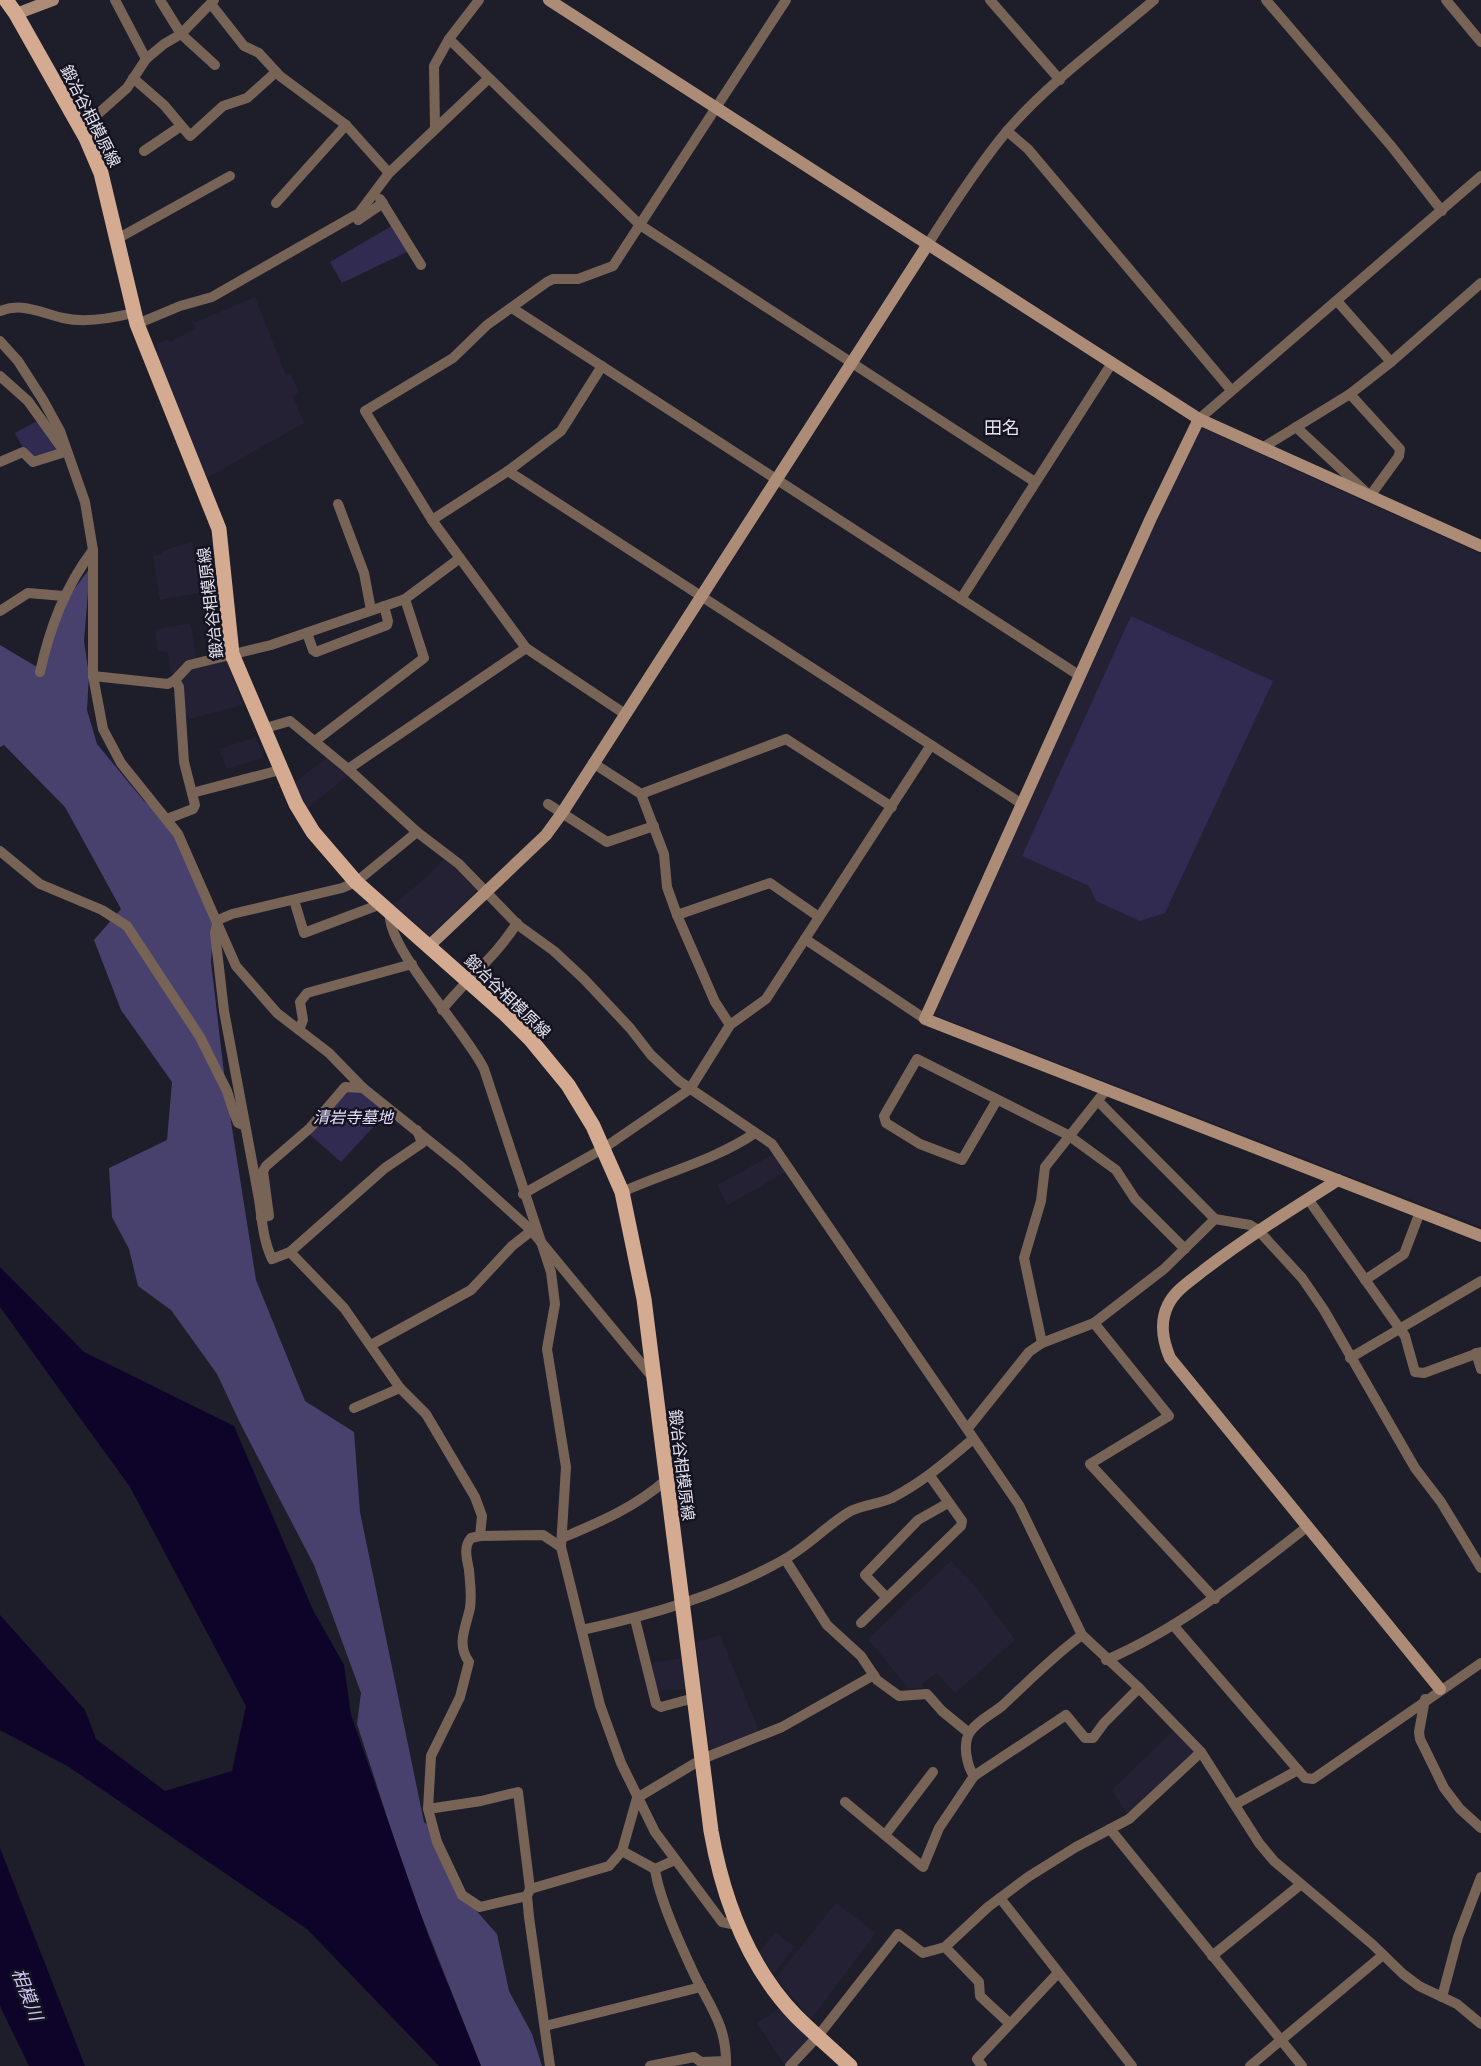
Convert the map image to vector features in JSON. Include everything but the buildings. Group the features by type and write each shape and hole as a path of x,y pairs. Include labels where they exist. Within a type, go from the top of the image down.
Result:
{"main road":[{"name":"鍛冶谷相模原線","path":"6,0 81,129 101,173 135,319 219,529 232,654 280,770 313,832 356,882 505,1014 555,1067 579,1101 604,1148 622,1192 634,1240 654,1380 716,1859 736,1925 751,1954 780,1997 818,2037 850,2066"}],"street":[{"path":"16,14 53,0"},
{"path":"115,0 146,59"},
{"path":"160,0 181,34 214,65"},
{"path":"435,128 434,66 449,39 479,0"},
{"path":"549,0 1199,419 1481,546"},
{"path":"625,714 526,648 432,520 364,411 453,358 488,325 553,279 578,279 613,266 786,0"},
{"path":"990,0 1060,80"},
{"path":"429,946 546,835 562,813 928,244 968,183 1007,131 1060,80 1154,0"},
{"path":"1266,0 1392,147 1442,211"},
{"path":"1446,0 1481,42"},
{"path":"81,129 127,88 146,59 181,34 212,2 244,46 259,53 276,72 346,125 389,173"},
{"path":"449,39 640,225 1035,482"},
{"path":"133,78 164,105 190,136 223,106 247,98 276,72"},
{"path":"365,211 374,192 389,173 488,79"},
{"path":"276,202 346,125"},
{"path":"149,145 181,126"},
{"path":"1007,131 1028,149 1231,390"},
{"path":"117,239 230,176"},
{"path":"925,1019 1199,419 1481,176"},
{"path":"374,192 421,265"},
{"path":"0,311 17,307 38,310 64,319 135,319 194,303 250,279 328,235 365,211 383,203"},
{"path":"1262,448 1350,394 1391,362 1481,283"},
{"path":"1338,301 1391,362"},
{"path":"512,309 1080,676"},
{"path":"0,341 31,380 60,431 65,452 85,502 93,550 93,676 98,711 112,748 178,834 218,920 236,966 277,1013 348,1070 363,1088 417,1129 533,1229"},
{"path":"961,599 1112,363"},
{"path":"432,520 508,471 561,431 602,366"},
{"path":"0,376 28,401 65,452"},
{"path":"0,393 31,380"},
{"path":"1350,394 1400,449 1398,456 1370,496"},
{"path":"1296,428 1370,496"},
{"path":"0,462 23,452 33,462 65,452"},
{"path":"508,471 1022,804"},
{"path":"338,504 364,573 371,610"},
{"path":"40,672 49,631 64,596 93,550"},
{"path":"93,676 168,684 189,665 307,633 405,599 460,558"},
{"path":"0,611 28,593 64,596"},
{"path":"315,741 424,658 405,599"},
{"path":"307,633 313,650 316,651 387,625 384,606"},
{"path":"348,769 526,648"},
{"path":"167,819 195,805 184,762 179,687 175,680"},
{"path":"262,729 290,721 315,741 417,832 459,864 517,923 554,951 584,979 630,1028 651,1055 690,1089 772,1144 804,1193 846,1250 925,1371 968,1428 973,1439 1027,1518 1082,1635 1106,1660 1139,1688 1201,1752 1236,1804 1259,1844 1300,1885 1419,1986 1457,2004 1481,2024"},
{"path":"641,794 786,739 892,807"},
{"path":"523,1194 604,1148 690,1089 729,1025 766,999 931,745"},
{"path":"593,763 641,794 664,854 667,887 677,915 715,1002 729,1025"},
{"path":"192,793 280,770"},
{"path":"548,804 607,843 654,826"},
{"path":"218,920 232,914 342,888 356,882 417,832"},
{"path":"0,852 40,884 102,910 127,926 200,1037 227,1091 238,1123 245,1126"},
{"path":"677,915 770,884 819,917"},
{"path":"294,900 304,933 386,908 391,930 442,1010 471,1047 484,1069 533,1229 541,1242 654,1380"},
{"path":"218,920 215,933 224,1011 262,1229 272,1259 290,1252 385,1168 422,1143 417,1129"},
{"path":"442,1010 467,981 501,948 517,923"},
{"path":"805,939 925,1019 1481,1236"},
{"path":"299,1030 303,1020 300,1002 307,993 412,964"},
{"path":"997,1100 962,1160 920,1144 886,1123 884,1116 916,1059 1068,1135 1116,1170 1135,1199 1185,1249"},
{"path":"261,1218 269,1216 263,1171 266,1166 310,1128 345,1087 363,1088"},
{"path":"1042,1343 1024,1257 1041,1201 1045,1167 1068,1135 1106,1090"},
{"path":"1098,1101 1215,1219 1250,1225 1258,1230 1302,1278 1324,1310 1415,1468 1441,1502 1481,1568"},
{"path":"622,1192 652,1178 729,1151 755,1133"},
{"path":"1338,1180 1258,1230 1181,1288 1168,1304 1162,1330 1164,1344 1170,1358 1440,1689"},
{"path":"1308,1199 1405,1336 1415,1372 1424,1373 1478,1352 1481,1369"},
{"path":"1365,1280 1404,1254 1420,1212"},
{"path":"968,1428 1029,1352 1042,1343 1094,1323 1185,1249 1215,1219"},
{"path":"371,1345 466,1294 512,1246 533,1229"},
{"path":"541,1242 555,1293 554,1318 547,1343 566,1467 561,1543 600,1705 621,1763 655,1832 722,1922 736,1925"},
{"path":"290,1252 344,1308 400,1388 426,1414 468,1482 482,1516 480,1536"},
{"path":"1350,1358 1481,1281"},
{"path":"1094,1323 1169,1416 1090,1464 1215,1599"},
{"path":"354,1408 400,1388"},
{"path":"582,1630 635,1619 714,1593 785,1559 852,1510 873,1506 930,1476 973,1439"},
{"path":"861,1623 961,1526 962,1521 930,1476"},
{"path":"561,1543 641,1501 666,1480"},
{"path":"887,1598 865,1575 918,1520 948,1503"},
{"path":"1106,1660 1149,1641 1215,1599 1308,1526"},
{"path":"561,1543 543,1535 480,1536 471,1538 466,1548 471,1591 470,1610 461,1637 464,1655 469,1662 460,1697 431,1756 428,1809 437,1842 462,1894 480,1907 609,1866 622,1851 638,1798 702,1759 782,1727 874,1675"},
{"path":"785,1559 827,1625 861,1656 874,1675 899,1696 927,1694 942,1711 969,1732"},
{"path":"635,1619 656,1704 661,1707 694,1698"},
{"path":"1173,1625 1305,1778 1313,1779 1440,1689 1481,1663"},
{"path":"974,1776 968,1768 969,1732 1000,1707 1054,1655 1082,1635"},
{"path":"845,1802 923,1867 939,1828 974,1776 1066,1714 1084,1738 1093,1738 1104,1723 1139,1688"},
{"path":"1425,1700 1419,1732 1420,1739 1444,1788 1460,1809 1481,1828"},
{"path":"790,2066 818,2037 898,1934 923,1953 945,1947 1000,1898 1076,1847 1130,1819 1201,1752"},
{"path":"1236,1804 1298,1770"},
{"path":"885,1835 933,1772"},
{"path":"428,1809 481,1801 518,1792 550,2066"},
{"path":"1110,1829 1302,2066"},
{"path":"622,1851 655,1869 679,1940 721,2025 726,2043 726,2064 701,2062 694,2057 650,2066"},
{"path":"655,1869 675,1860"},
{"path":"1442,1996 1458,1937 1481,1877"},
{"path":"1212,1956 1300,1885"},
{"path":"1000,1898 1132,2066"},
{"path":"945,1947 979,1982 980,1996 1009,2023"},
{"path":"1250,2066 1383,1954"},
{"path":"982,2066 977,2059 1058,1972"},
{"path":"544,2026 701,1987"}],"shaded area":[{"path":"255,297 286,375 291,374 299,392 293,396 304,423 207,478 155,353 158,351 155,345 168,339 170,342 196,328 193,323"},
{"path":"1205,429 1481,554 1481,1227 939,1017 935,1011 1161,511 1199,432"},
{"path":"191,542 204,592 160,600 153,556"},
{"path":"90,568 84,641 89,675 87,710 97,744 144,801 168,823 214,921 211,962 226,1090 256,1280 305,1401 354,1432 360,1512 424,1822 429,1826 473,1907 497,1934 509,1991 532,2034 542,2066 481,2066 408,1882 357,1724 361,1693 314,1565 217,1374 171,1310 138,1286 129,1249 112,1217 109,1168 167,1140 172,1082 121,1010 94,940 121,909 65,807 4,745 0,747 0,645 37,667 52,619"},
{"path":"191,623 196,659 182,664 176,674 171,674 168,652 158,651 155,629"},
{"path":"223,659 227,661 243,705 189,719 188,716 184,717 181,680 190,670"},
{"path":"256,737 263,758 226,769 219,749"},
{"path":"328,757 348,775 308,808 294,783"},
{"path":"446,858 477,891 429,936 393,904 425,879"},
{"path":"776,1153 785,1167 784,1173 728,1205 717,1185"},
{"path":"951,1561 973,1583 1015,1640 955,1693 937,1673 923,1683 922,1688 909,1689 868,1639"},
{"path":"720,1635 758,1729 756,1733 713,1750 709,1749 696,1643"},
{"path":"682,1658 686,1689 657,1691 651,1663"},
{"path":"1175,1729 1194,1749 1193,1754 1130,1812 1126,1812 1112,1790"},
{"path":"836,1903 876,1933 811,2019 776,1978"},
{"path":"776,1932 795,1947 773,1974 759,1952"},
{"path":"779,2008 811,2041 785,2066 757,2023"}],"green space":[{"path":"395,224 411,250 342,283 330,262"},
{"path":"39,420 56,447 56,452 35,458 23,448 15,433"},
{"path":"1131,616 1273,681 1165,913 1140,921 1096,901 1089,886 1022,856"},
{"name":"清岩寺墓地","path":"345,1091 365,1093 387,1112 341,1162 308,1133"}],"water":[{"path":"0,1267 84,1352 234,1426 313,1610 344,1665 351,1715 429,1938 481,2066 439,2066 307,1929 69,1767 0,1730 0,1615 85,1710 96,1739 165,1791 232,1771 246,1706 130,1487 0,1307"},
{"name":"相模川","path":"0,1848 85,2066 29,2066 0,2006"}],"district":[{"name":"田名","path":"1002,427"}]}
